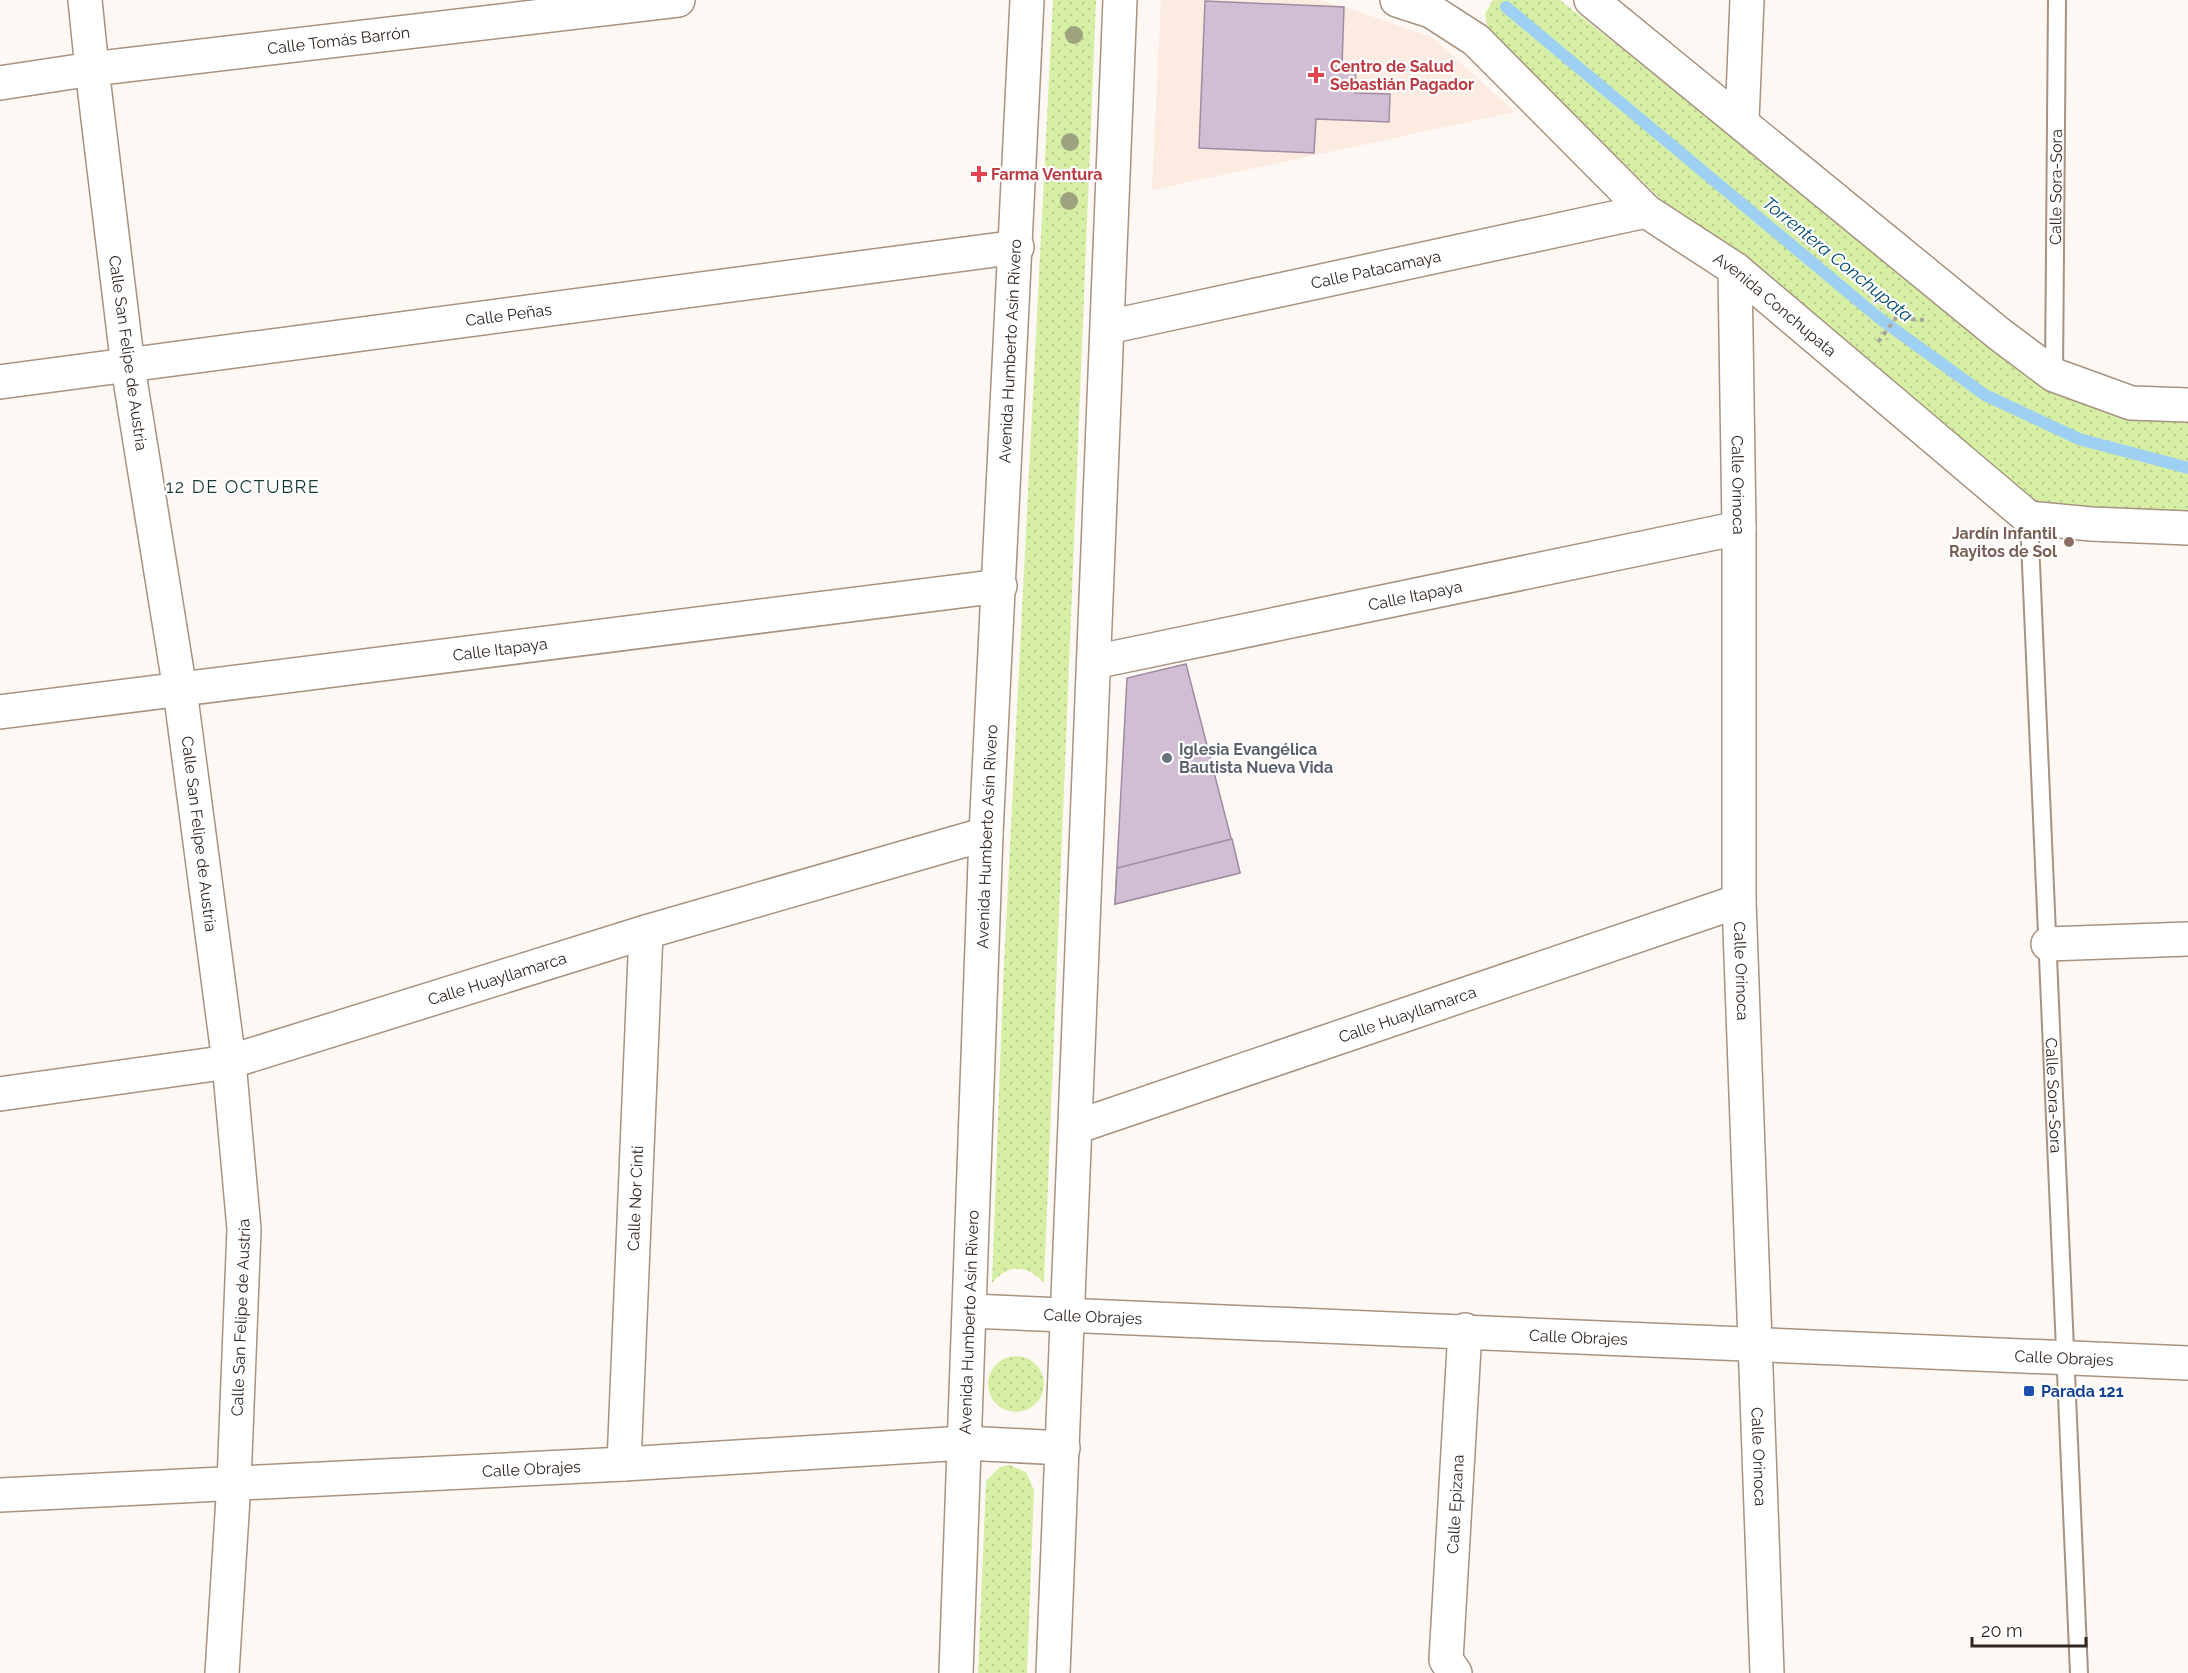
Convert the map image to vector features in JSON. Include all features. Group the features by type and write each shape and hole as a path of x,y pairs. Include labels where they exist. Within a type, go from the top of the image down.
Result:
{"street":[{"name":"Calle San Felipe de Austria","path":"85,0 128,367 180,690 229,1062 244,1229 234,1482 222,1673"},
{"name":"Calle Tomás Barrón","path":"0,83 92,69 678,0"},
{"name":"Avenida Humberto Asín Rivero","path":"956,1673 986,834 1017,247 1027,0"},
{"path":"1053,1673 1120,0"},
{"name":"Avenida Conchupata","path":"1397,0 1431,11 1476,40 1646,211 1735,269 2029,518"},
{"path":"1590,0 1742,121 1987,324 2054,375 2131,403 2188,405"},
{"path":"1742,121 1747,0"},
{"name":"Calle Patacamaya","path":"1108,327 1646,211"},
{"name":"Calle Peñas","path":"0,382 128,367 1017,247"},
{"name":"Calle Orinoca","path":"1735,269 1739,528 1739,901 1767,1673"},
{"path":"2029,518 2188,528"},
{"name":"Calle Itapaya","path":"1094,662 1739,528"},
{"name":"Calle Itapaya","path":"0,712 1000,586"},
{"name":"Calle Huayllamarca","path":"0,1094 229,1062 646,932 986,834"},
{"name":"Calle Huayllamarca","path":"1076,1127 1739,901"},
{"name":"Calle Nor Cinti","path":"624,1464 646,932"},
{"path":"2048,944 2188,939"},
{"name":"Calle Obrajes","path":"970,1311 1465,1330 1754,1345 2188,1363"},
{"name":"Calle Epizana","path":"1455,1673 1446,1660 1465,1330"},
{"name":"Calle Obrajes","path":"0,1495 624,1464 965,1443 1063,1448"}],"lane":[{"name":"Calle Sora-Sora","path":"2054,375 2057,0"},
{"name":"Calle Sora-Sora","path":"2029,518 2079,1673"}],"path":[{"path":"1881,339 1896,318"}],"shaded area":[{"name":"Centro de Salud Sebastián Pagador","path":"1161,0 1319,0 1344,7 1432,37 1515,112 1152,190"}],"green space":[{"path":"1053,0 1096,0 1044,1283 1025,1270 1011,1269 992,1283 1003,985"},
{"path":"1493,0 1560,0 2047,384 2085,405 2134,418 2188,423 2188,515 2034,504 1769,274 1679,217 1488,31 1485,14"},
{"path":"1016,1356 1027,1358 1036,1364 1042,1373 1044,1384 1042,1395 1036,1404 1027,1410 1016,1412 1005,1410 996,1404 990,1395 988,1384 990,1373 996,1364 1005,1358"},
{"path":"1009,1465 1026,1472 1034,1490 1027,1673 978,1673 986,1481 1000,1467"}],"building":[{"path":"1205,1 1344,7 1342,66 1356,67 1355,93 1390,94 1389,122 1316,119 1314,153 1199,148"},
{"name":"Iglesia Evangélica Bautista Nueva Vida","path":"1186,664 1240,873 1115,904 1127,678"},
{"path":"1232,839 1240,873 1115,904 1117,868"}],"waterway":[{"name":"Torrentera Conchupata","path":"1506,7 1879,318 1985,395 2079,439 2188,468"}],"place":[{"name":"Centro de Salud Sebastián Pagador","path":"1316,75"},
{"name":"Farma Ventura","path":"979,174"},
{"name":"Jardín Infantil Rayitos de Sol","path":"2069,542"},
{"name":"Iglesia Evangélica Bautista Nueva Vida","path":"1167,758"},
{"name":"Parada 121","path":"2029,1391"}],"district":[{"name":"12 DE OCTUBRE","path":"243,486"}]}
